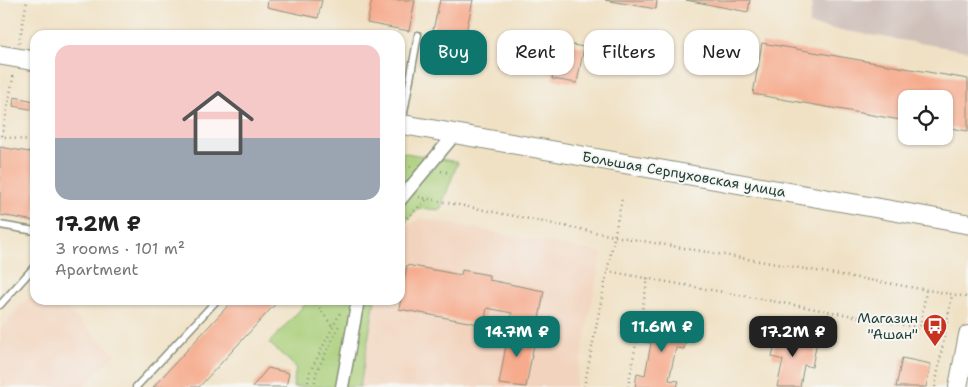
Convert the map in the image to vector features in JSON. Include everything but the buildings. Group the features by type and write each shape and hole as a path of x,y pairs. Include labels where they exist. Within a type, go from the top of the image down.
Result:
{"main road":[{"path":"0,56 30,60"},
{"name":"Большая Серпуховская улица","path":"405,126 968,224"}],"street":[{"path":"405,194 454,135"},
{"path":"342,387 357,305"},
{"path":"958,387 968,335"}],"lane":[{"path":"405,104 418,35"},
{"path":"0,225 30,230"},
{"path":"0,305 30,272"},
{"path":"136,387 212,305"}],"path":[{"path":"0,136 30,141"},
{"path":"405,196 614,236 968,297"},
{"path":"584,387 622,198"},
{"path":"405,220 426,200"},
{"path":"607,271 920,328 926,291"},
{"path":"628,387 648,278"},
{"path":"935,387 952,295"},
{"path":"314,387 316,373 336,331 317,305"},
{"path":"307,387 310,372 342,309"}],"shaded area":[{"path":"813,0 968,0 968,51 809,25"},
{"path":"421,218 602,253 575,387 360,387 375,305 405,305 405,228"},
{"path":"30,296 30,305 62,305 115,354 84,387 0,387 0,329"}],"green space":[{"path":"405,153 458,162 440,210 419,208 405,221"},
{"path":"304,305 374,305 360,387 293,387 296,367 269,343"}],"place":[{"name":"Магазин \"Ашан\"","path":"935,347"}]}
